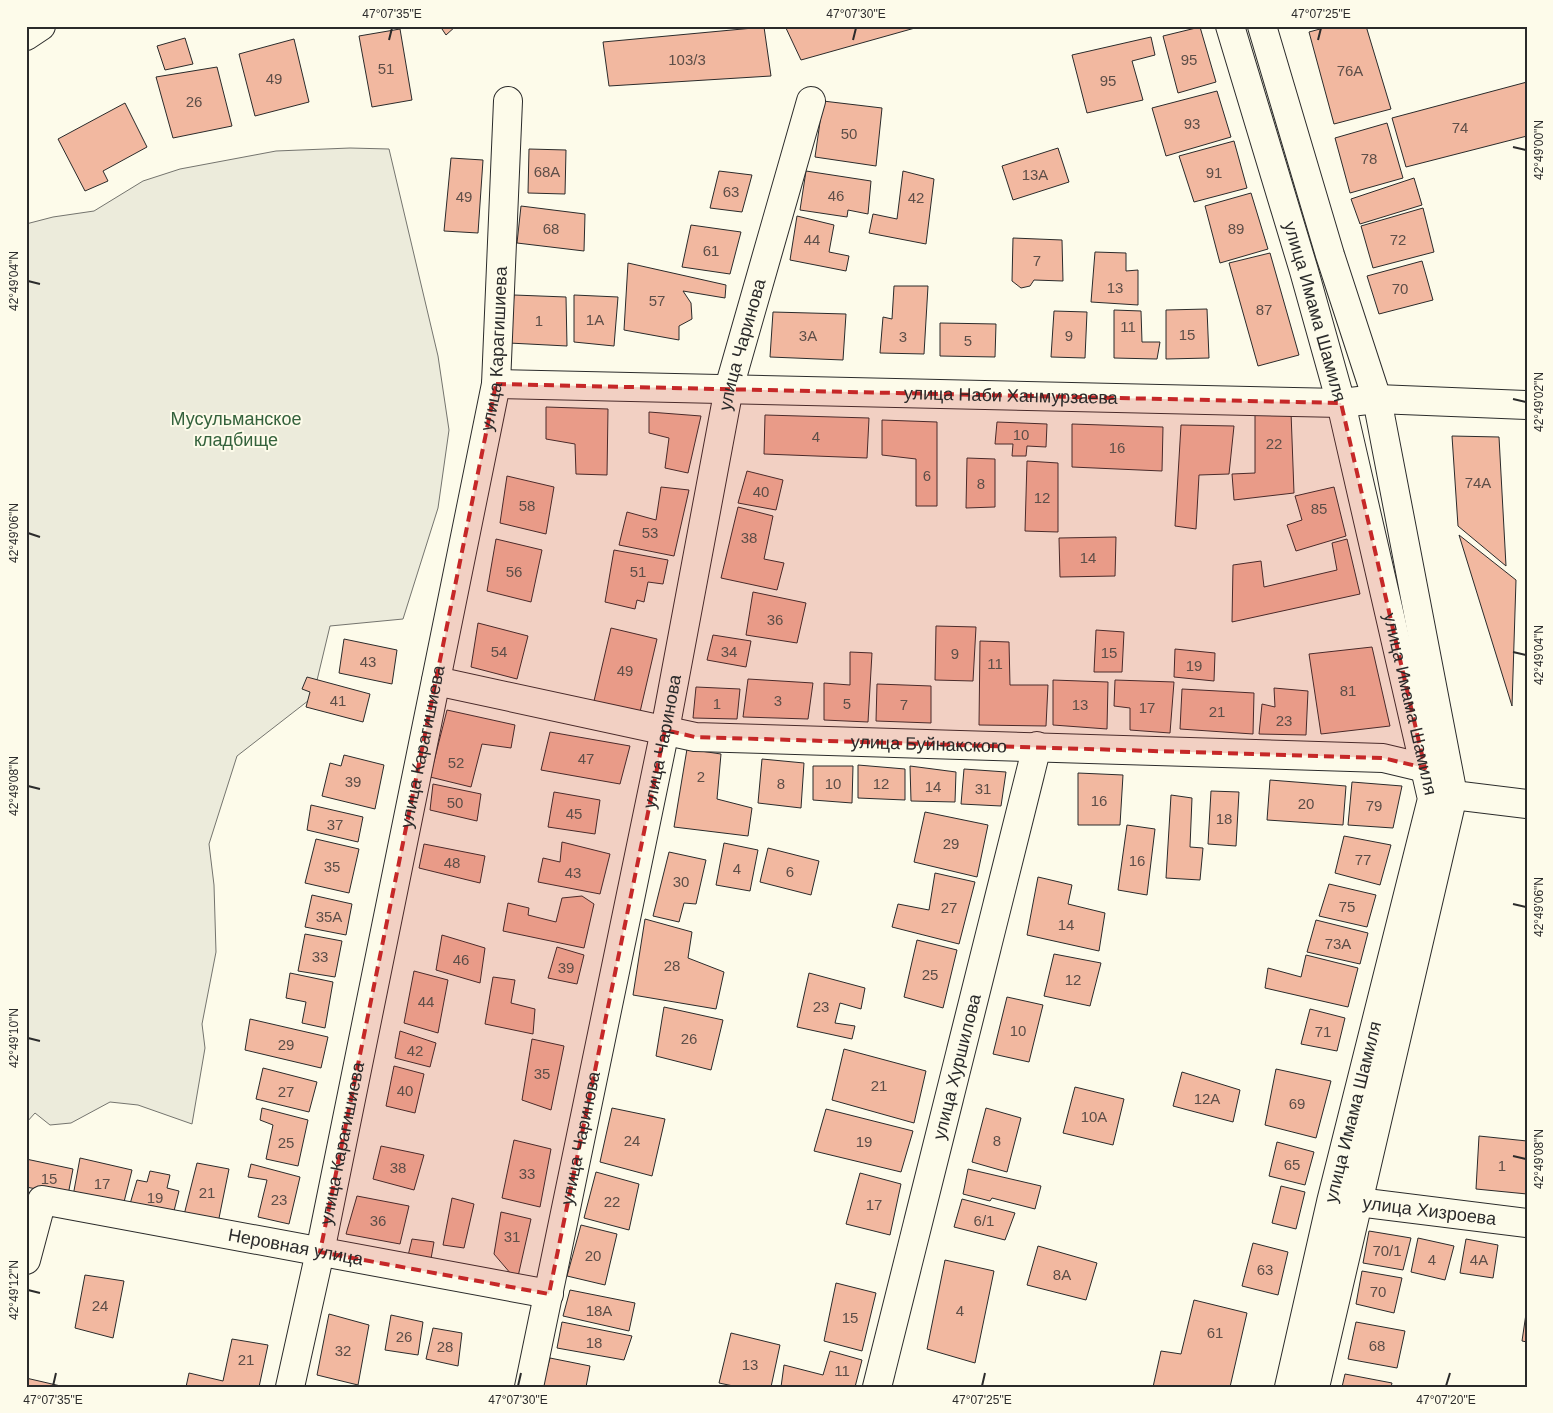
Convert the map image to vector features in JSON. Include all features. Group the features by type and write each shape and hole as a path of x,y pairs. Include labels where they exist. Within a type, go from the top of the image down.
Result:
{"street":[{"path":"26,36 41,26"},
{"name":"улица Имама Шамиля","path":"1230,26 1304,271 1341,403 1432,798 1331,1202 1289,1387"},
{"name":"улица Имама Шамиля","path":"1262,26 1330,256 1376,399 1453,795 1315,1387"},
{"name":"улица Карагишиева","path":"290,1387 320,1252 496,384 508,101"},
{"name":"улица Чаринова","path":"529,1387 665,730 729,388 811,102"},
{"name":"улица Наби Ханмурзаева","path":"496,384 1341,403 1376,399 1527,405"},
{"name":"улица Буйнакского","path":"436,681 695,736 1383,758 1425,768"},
{"name":"улица Хуршилова","path":"877,1387 1037,746"},
{"path":"1453,795 1527,804"},
{"name":"Неровная улица","path":"26,1260 42,1200 549,1294"},
{"name":"улица Хизроева","path":"1331,1202 1358,1202 1527,1223"}],"highlighted area":[{"path":"496,384 1341,403 1425,768 1383,758 695,737 665,730 549,1294 320,1252"}],"green space":[{"name":"Мусульманское кладбище","path":"350,148 389,149 438,356 449,430 438,508 403,619 330,626 313,697 237,756 209,844 214,885 216,952 202,1024 205,1048 192,1124 138,1105 110,1102 71,1123 50,1125 35,1113 26,1123 26,224 53,217 94,211 143,181 180,169 276,151"}],"building":[{"path":"440,26 456,26 446,35"},
{"path":"785,26 922,26 801,60"},
{"path":"1331,26 1366,26 1391,109 1334,124 1309,32"},
{"path":"764,27 771,76 609,86 603,42"},
{"path":"1200,27 1216,82 1178,93 1163,36"},
{"path":"400,29 412,100 372,107 359,36"},
{"path":"1151,37 1155,55 1132,61 1143,100 1087,113 1072,55"},
{"path":"185,38 193,64 165,70 157,46"},
{"path":"294,39 309,102 255,116 239,54"},
{"path":"217,67 232,126 173,138 156,77"},
{"path":"1527,82 1527,136 1406,167 1392,118"},
{"path":"1217,91 1231,137 1166,156 1152,108"},
{"path":"823,101 882,108 876,166 815,157"},
{"path":"125,103 147,147 103,171 108,181 85,191 58,139"},
{"path":"1387,123 1403,178 1350,193 1335,138"},
{"path":"1234,141 1247,188 1194,202 1179,156"},
{"path":"1058,148 1069,182 1013,200 1002,166"},
{"path":"529,149 566,150 565,194 528,193"},
{"path":"451,158 483,160 478,233 444,231"},
{"path":"719,171 752,175 742,212 710,208"},
{"path":"806,171 871,181 868,214 848,210 847,217 800,210"},
{"path":"903,171 934,179 926,244 869,233 873,214 897,219"},
{"path":"1414,178 1422,205 1360,224 1351,199"},
{"path":"1251,193 1268,249 1220,263 1205,206"},
{"path":"521,206 585,214 584,251 517,243"},
{"path":"1423,208 1434,252 1373,268 1361,226"},
{"path":"797,216 834,225 829,252 849,256 846,271 790,260"},
{"path":"691,225 741,232 730,274 682,267"},
{"path":"1013,238 1062,240 1063,281 1034,280 1030,286 1021,288 1012,281"},
{"path":"1095,252 1126,253 1126,271 1138,270 1138,305 1091,302"},
{"path":"1270,253 1299,355 1258,366 1229,263"},
{"path":"1422,261 1433,300 1379,314 1367,276"},
{"path":"628,263 726,285 725,298 683,291 691,303 692,319 679,326 679,340 624,330"},
{"path":"894,286 928,286 924,354 880,353 883,317 892,319"},
{"path":"514,295 566,297 567,346 509,343"},
{"path":"574,295 618,297 614,346 574,342"},
{"path":"1207,309 1209,358 1166,359 1166,310"},
{"path":"1114,310 1141,311 1142,342 1160,342 1157,359 1114,358"},
{"path":"1054,311 1087,312 1085,358 1051,357"},
{"path":"773,312 846,314 843,360 770,357"},
{"path":"940,323 996,324 995,357 940,356"},
{"path":"546,407 608,409 607,475 576,474 575,444 546,439"},
{"path":"649,412 701,416 688,473 665,468 669,438 649,433"},
{"path":"1291,412 1294,493 1234,500 1232,474 1255,473 1255,413"},
{"path":"765,415 869,418 867,458 764,454"},
{"path":"882,420 937,422 937,506 916,506 916,459 882,455"},
{"path":"997,422 1047,424 1046,447 1027,446 1026,456 1012,456 1013,444 995,444"},
{"path":"1072,424 1163,427 1162,471 1072,467"},
{"path":"1181,425 1234,426 1229,474 1199,475 1196,529 1175,526"},
{"path":"1452,436 1499,437 1506,566 1458,526"},
{"path":"967,458 995,459 995,507 966,508"},
{"path":"1027,461 1058,463 1058,532 1025,531"},
{"path":"747,471 783,480 776,510 738,503"},
{"path":"507,476 554,487 546,534 500,523"},
{"path":"661,487 689,490 674,556 619,545 627,512 656,520"},
{"path":"1334,487 1346,536 1296,551 1287,525 1302,520 1295,496"},
{"path":"738,507 773,516 764,559 784,563 777,590 721,578"},
{"path":"1459,535 1516,580 1512,706"},
{"path":"1116,537 1115,576 1060,577 1059,538"},
{"path":"496,539 542,550 531,602 487,591"},
{"path":"1347,539 1360,594 1232,622 1233,565 1261,561 1264,587 1337,570 1332,543"},
{"path":"614,550 668,560 663,584 648,582 644,602 637,600 635,609 605,602"},
{"path":"753,592 806,603 797,643 746,635"},
{"path":"478,623 528,636 517,679 471,667"},
{"path":"936,626 976,627 973,681 935,680"},
{"path":"611,628 657,639 640,712 594,701"},
{"path":"1096,630 1124,632 1122,672 1094,672"},
{"path":"713,635 751,641 746,667 707,660"},
{"path":"344,639 397,650 392,684 339,673"},
{"path":"980,641 1009,642 1010,685 1048,685 1046,726 979,725"},
{"path":"1372,647 1390,726 1321,734 1309,654"},
{"path":"1175,649 1215,653 1214,681 1174,677"},
{"path":"850,652 872,653 868,722 824,720 824,683 850,685"},
{"path":"307,677 370,694 363,722 306,707 310,692 302,689"},
{"path":"748,679 813,683 808,719 743,717"},
{"path":"1053,680 1108,682 1107,729 1053,725"},
{"path":"1115,680 1174,682 1170,733 1130,730 1130,708 1114,706"},
{"path":"877,684 931,686 931,723 876,721"},
{"path":"696,687 740,689 737,719 693,718"},
{"path":"1274,688 1308,691 1306,735 1259,734 1262,704 1275,707"},
{"path":"1182,689 1254,693 1253,734 1180,729"},
{"path":"447,710 515,725 511,748 482,744 471,787 430,777"},
{"path":"550,732 630,746 620,784 541,770"},
{"path":"687,749 721,754 717,799 752,808 748,836 674,827"},
{"path":"344,755 384,765 375,809 322,796 330,763 341,766"},
{"path":"762,759 804,763 801,808 758,803"},
{"path":"858,765 905,769 905,800 858,798"},
{"path":"813,766 853,766 852,803 813,800"},
{"path":"910,766 956,772 955,802 911,801"},
{"path":"964,769 1006,772 1001,806 961,804"},
{"path":"1078,773 1123,775 1120,825 1078,825"},
{"path":"1270,780 1346,786 1343,825 1267,820"},
{"path":"1352,782 1402,786 1393,828 1348,825"},
{"path":"433,784 481,794 477,821 430,810"},
{"path":"1211,791 1239,792 1236,846 1208,844"},
{"path":"554,792 600,800 595,834 548,827"},
{"path":"1171,795 1192,798 1190,847 1203,848 1200,880 1166,878"},
{"path":"311,805 363,817 358,842 307,830"},
{"path":"925,812 988,825 977,877 914,862"},
{"path":"1127,825 1155,829 1147,895 1118,890"},
{"path":"1344,836 1391,845 1380,885 1335,873"},
{"path":"316,839 359,849 349,893 305,883"},
{"path":"562,842 610,854 600,894 538,882 543,858 560,862"},
{"path":"724,843 758,850 750,891 716,885"},
{"path":"424,844 485,856 480,883 419,868"},
{"path":"768,848 819,861 811,895 760,882"},
{"path":"669,852 706,860 696,904 684,903 679,922 653,916"},
{"path":"935,873 975,882 959,944 892,927 898,904 929,910"},
{"path":"1038,877 1072,885 1068,904 1105,913 1099,951 1027,935"},
{"path":"1329,884 1376,895 1367,927 1319,916"},
{"path":"312,895 352,904 346,935 305,927"},
{"path":"582,896 594,904 584,948 503,931 508,903 529,908 528,915 556,922 562,898"},
{"path":"645,919 692,932 688,958 724,972 716,1009 633,995"},
{"path":"1316,920 1368,933 1360,964 1307,952"},
{"path":"305,934 342,941 335,977 298,971"},
{"path":"442,935 485,948 480,983 436,970"},
{"path":"917,940 957,950 943,1008 904,997"},
{"path":"557,947 584,955 577,984 548,978"},
{"path":"1054,954 1101,963 1090,1006 1044,996"},
{"path":"1306,955 1358,968 1348,1007 1265,988 1268,968 1301,977"},
{"path":"414,971 448,980 438,1033 404,1023"},
{"path":"290,973 333,982 325,1028 302,1023 306,1002 286,998"},
{"path":"809,973 865,988 861,1009 840,1003 835,1023 855,1026 852,1039 797,1027"},
{"path":"493,977 515,980 511,1003 535,1009 533,1034 485,1024"},
{"path":"1007,997 1043,1005 1029,1062 993,1054"},
{"path":"664,1007 723,1020 711,1070 656,1056"},
{"path":"1310,1009 1345,1018 1337,1051 1301,1044"},
{"path":"250,1019 328,1037 321,1068 245,1050"},
{"path":"400,1031 436,1043 430,1067 395,1058"},
{"path":"532,1039 564,1046 551,1110 522,1100"},
{"path":"844,1049 926,1071 914,1123 832,1100"},
{"path":"394,1066 424,1074 415,1113 386,1106"},
{"path":"263,1068 317,1082 309,1112 256,1099"},
{"path":"1276,1069 1331,1081 1316,1138 1265,1125"},
{"path":"1182,1072 1240,1090 1233,1122 1173,1106"},
{"path":"1075,1087 1124,1099 1113,1145 1063,1133"},
{"path":"262,1108 308,1120 298,1166 266,1159 273,1125 260,1120"},
{"path":"612,1108 665,1119 652,1176 600,1162"},
{"path":"986,1108 1021,1118 1007,1172 972,1162"},
{"path":"826,1109 913,1131 901,1172 814,1151"},
{"path":"1479,1136 1527,1141 1527,1194 1476,1189"},
{"path":"514,1140 551,1149 540,1207 502,1198"},
{"path":"1277,1142 1314,1152 1305,1185 1269,1176"},
{"path":"381,1146 424,1155 414,1190 373,1179"},
{"path":"80,1158 132,1170 123,1206 73,1196"},
{"path":"26,1159 73,1169 68,1195 26,1187"},
{"path":"197,1163 229,1169 218,1223 184,1215"},
{"path":"251,1164 300,1177 289,1224 258,1217 267,1180 248,1177"},
{"path":"968,1169 1041,1186 1035,1209 992,1198 990,1201 963,1194"},
{"path":"150,1171 170,1175 167,1188 179,1191 173,1215 130,1204 137,1180 147,1182"},
{"path":"596,1172 639,1184 629,1230 584,1218"},
{"path":"860,1173 901,1184 890,1235 846,1224"},
{"path":"1281,1186 1305,1192 1296,1229 1272,1223"},
{"path":"357,1196 409,1206 400,1244 346,1234"},
{"path":"452,1198 474,1204 464,1248 443,1245"},
{"path":"962,1199 1015,1213 1005,1240 954,1227"},
{"path":"501,1212 531,1219 517,1281 494,1254"},
{"path":"581,1225 617,1234 605,1285 567,1276"},
{"path":"1369,1231 1411,1238 1403,1270 1363,1263"},
{"path":"1418,1238 1454,1246 1445,1280 1411,1272"},
{"path":"412,1239 434,1242 430,1264 407,1260"},
{"path":"1466,1239 1498,1245 1493,1278 1460,1273"},
{"path":"1253,1243 1288,1252 1278,1295 1242,1286"},
{"path":"1038,1246 1097,1263 1086,1300 1027,1285"},
{"path":"945,1260 994,1271 975,1363 927,1349"},
{"path":"1362,1271 1402,1278 1394,1313 1356,1304"},
{"path":"85,1275 124,1281 113,1338 75,1328"},
{"path":"836,1283 876,1293 862,1351 824,1341"},
{"path":"570,1290 635,1303 629,1331 563,1316"},
{"path":"1194,1300 1247,1313 1230,1387 1153,1387 1161,1351 1181,1354"},
{"path":"1527,1307 1527,1342 1522,1341"},
{"path":"329,1314 369,1325 358,1385 317,1375"},
{"path":"391,1315 423,1322 418,1355 385,1350"},
{"path":"562,1322 632,1336 624,1360 557,1348"},
{"path":"1356,1322 1405,1331 1397,1368 1348,1359"},
{"path":"433,1328 462,1333 458,1366 426,1359"},
{"path":"731,1333 780,1345 771,1387 738,1387 719,1383"},
{"path":"232,1339 268,1345 259,1387 186,1387 189,1373 223,1381"},
{"path":"830,1351 862,1360 855,1387 781,1387 784,1365 823,1375"},
{"path":"550,1358 590,1366 586,1387 542,1387"},
{"path":"1345,1374 1392,1383 1391,1387 1342,1387"},
{"path":"26,1378 65,1387 26,1387"}]}
